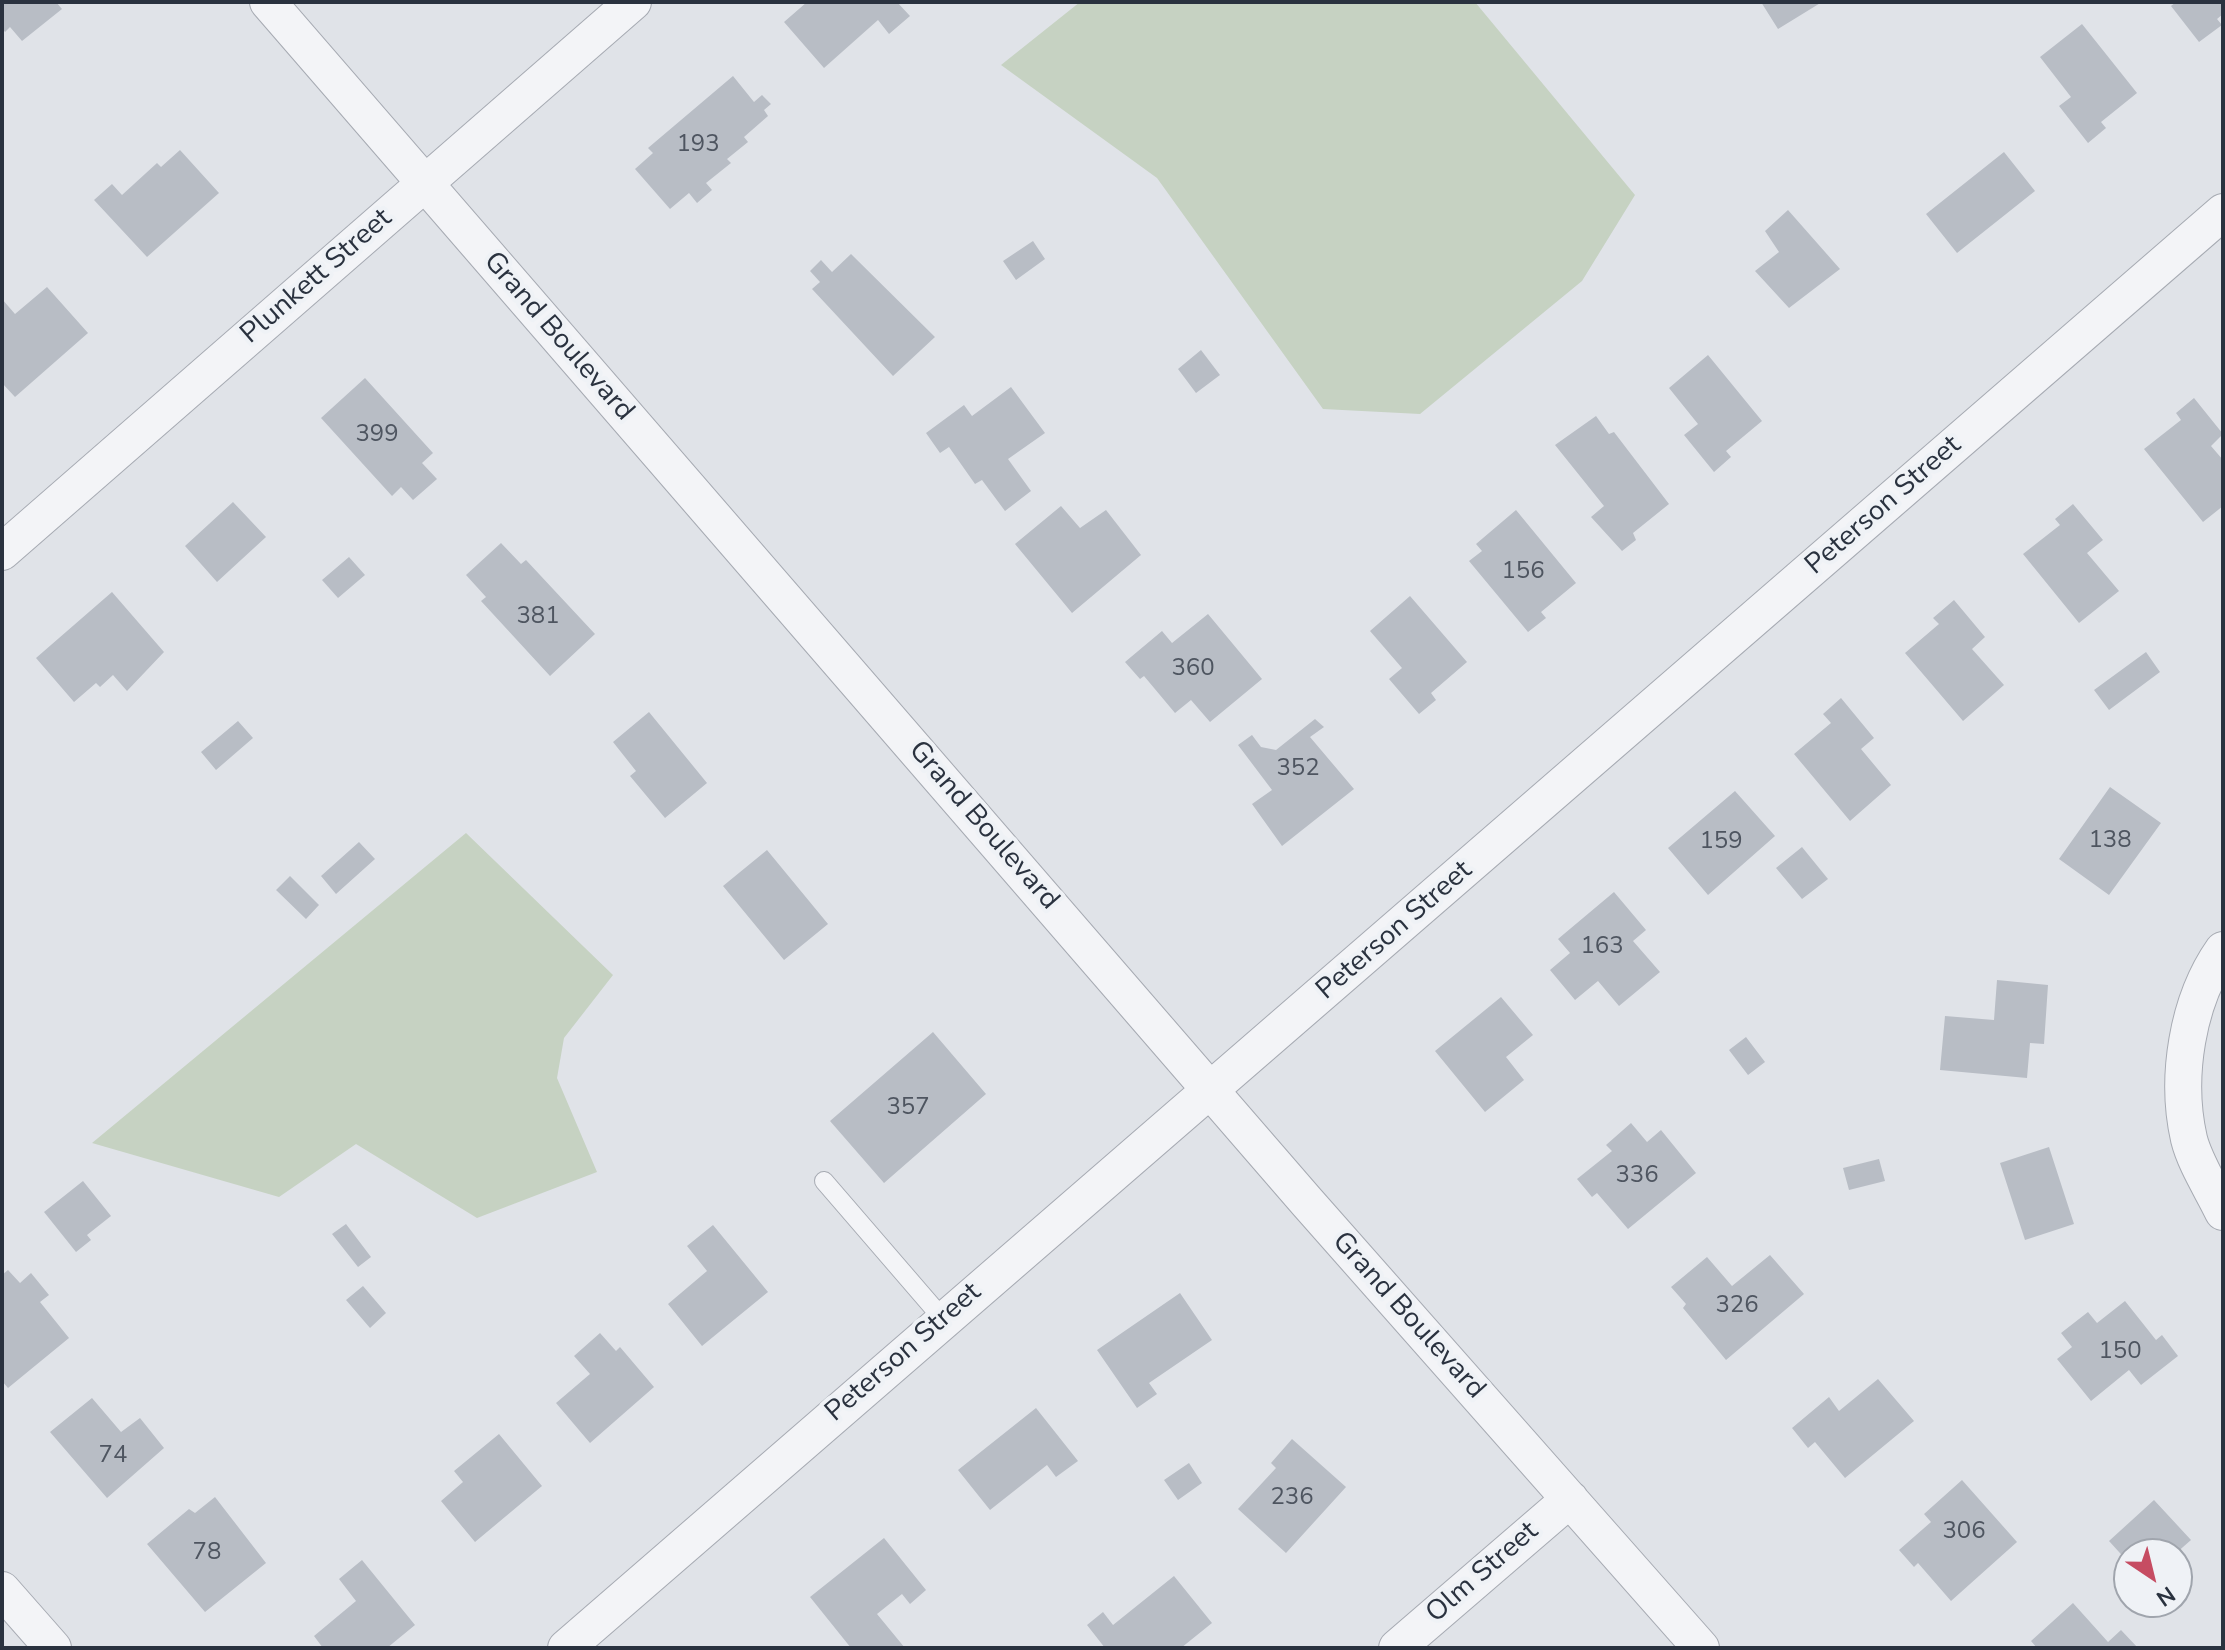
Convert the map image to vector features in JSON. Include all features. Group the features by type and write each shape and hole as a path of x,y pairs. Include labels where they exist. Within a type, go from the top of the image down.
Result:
{"street":[{"name":"Grand Boulevard","path":"268,2 1212,1090 1701,1648"},
{"name":"Plunkett Street","path":"2,552 633,2"},
{"name":"Peterson Street","path":"566,1648 2223,212"},
{"path":"2223,950 2210,968 2183,1057 2189,1140 2223,1212"},
{"name":"Olm Street","path":"1397,1648 1570,1499"},
{"path":"2,1590 53,1648"}],"lane":[{"path":"824,1181 943,1319"}],"green space":[{"path":"1080,2 1475,2 1635,195 1582,281 1420,414 1323,409 1157,178 1001,65"},
{"path":"466,833 613,975 564,1038 557,1078 597,1172 477,1218 356,1144 279,1197 92,1143"}],"building":[{"path":"2,2 56,2 62,9 22,41 10,27 5,32 2,28"},
{"path":"807,2 897,2 910,16 889,34 878,20 824,68 784,22"},
{"path":"1761,2 1822,2 1778,29"},
{"path":"2176,2 2223,2 2223,14 2217,19 2222,25 2199,42 2171,6"},
{"path":"2082,24 2137,93 2101,122 2106,128 2088,143 2059,106 2071,97 2040,57"},
{"path":"733,76 754,102 762,95 771,104 764,110 768,116 744,137 748,142 727,159 731,163 706,183 712,190 697,203 689,193 670,209 635,169 653,153 648,148"},
{"path":"180,150 219,193 147,257 94,200 112,184 122,195 157,163 161,167"},
{"path":"2004,152 2035,191 1957,253 1926,214"},
{"path":"1788,210 1840,269 1789,308 1755,271 1779,252 1765,231"},
{"path":"1033,241 1045,259 1016,280 1003,261"},
{"path":"851,254 935,337 893,376 812,289 820,282 810,271 821,260 832,272"},
{"path":"47,287 88,333 15,397 2,383 2,299 15,314"},
{"path":"1201,350 1220,375 1196,393 1178,369"},
{"path":"1708,355 1762,421 1726,451 1731,457 1714,472 1684,435 1698,424 1669,388"},
{"path":"365,378 433,453 422,463 437,479 413,500 401,487 392,496 321,418"},
{"path":"1011,387 1045,433 1008,459 1031,491 1005,511 982,480 975,484 949,447 940,453 926,433 964,405 972,416"},
{"path":"2194,398 2223,434 2211,446 2223,460 2223,506 2203,522 2144,449 2181,420 2176,413"},
{"path":"1596,416 1609,434 1614,432 1669,504 1633,533 1636,540 1622,551 1591,517 1604,506 1555,445"},
{"path":"233,502 266,537 217,582 185,546"},
{"path":"2073,504 2103,540 2087,553 2119,591 2079,623 2023,554 2060,525 2055,519"},
{"path":"1061,506 1080,528 1106,510 1141,555 1072,613 1015,544"},
{"path":"1516,510 1576,583 1541,612 1546,618 1528,632 1469,561 1482,551 1476,544"},
{"path":"501,543 521,564 526,560 595,634 550,676 481,601 486,597 466,575"},
{"path":"349,557 365,575 338,598 322,580"},
{"path":"112,592 164,652 127,691 113,675 100,687 96,683 74,702 36,658"},
{"path":"1410,596 1467,662 1431,693 1436,700 1419,714 1389,679 1402,668 1370,631"},
{"path":"1954,600 1985,637 1972,649 2004,685 1963,721 1905,653 1939,624 1933,618"},
{"path":"1208,614 1262,679 1210,722 1191,700 1175,713 1144,676 1140,679 1125,662 1162,631 1172,643"},
{"path":"2146,652 2160,672 2109,710 2094,690"},
{"path":"1841,698 1874,738 1861,749 1891,785 1850,821 1794,754 1831,723 1823,714"},
{"path":"649,712 707,783 665,818 630,776 636,771 613,742"},
{"path":"1315,719 1324,727 1310,737 1354,789 1282,846 1252,804 1272,790 1238,745 1252,735 1261,747 1276,750"},
{"path":"238,721 253,738 216,770 201,752"},
{"path":"2110,787 2161,823 2109,895 2059,859"},
{"path":"1735,791 1775,836 1708,895 1668,848"},
{"path":"359,842 375,859 336,894 321,876"},
{"path":"1802,847 1828,879 1802,899 1776,868"},
{"path":"767,850 828,924 784,960 723,886"},
{"path":"290,876 319,905 306,919 276,890"},
{"path":"1614,892 1646,930 1633,941 1660,972 1619,1006 1598,981 1575,1000 1550,970 1570,953 1558,939"},
{"path":"1997,980 2048,985 2044,1044 2030,1043 2027,1078 1940,1070 1945,1016 1994,1020"},
{"path":"1501,997 1533,1035 1506,1057 1524,1080 1485,1112 1435,1051"},
{"path":"933,1032 986,1094 884,1183 830,1121"},
{"path":"1746,1037 1765,1062 1748,1075 1729,1050"},
{"path":"1631,1123 1647,1142 1661,1130 1696,1173 1628,1229 1597,1193 1592,1197 1577,1179 1612,1151 1606,1145"},
{"path":"2049,1147 2074,1224 2025,1240 2000,1163"},
{"path":"1879,1159 1885,1181 1849,1190 1843,1168"},
{"path":"83,1181 111,1216 87,1235 91,1240 76,1252 44,1212"},
{"path":"346,1224 371,1257 358,1267 332,1234"},
{"path":"713,1225 768,1292 702,1346 668,1304 707,1271 687,1246"},
{"path":"1770,1255 1804,1294 1726,1360 1683,1308 1686,1304 1671,1287 1707,1257 1732,1286"},
{"path":"8,1270 20,1283 31,1273 49,1295 40,1302 69,1338 8,1388 2,1381 2,1275"},
{"path":"363,1286 386,1313 370,1328 346,1300"},
{"path":"1180,1293 1212,1340 1149,1383 1157,1394 1137,1408 1097,1350"},
{"path":"2125,1301 2156,1340 2162,1335 2178,1356 2141,1385 2129,1370 2091,1401 2057,1359 2072,1347 2061,1333 2088,1312 2097,1323"},
{"path":"600,1333 616,1351 620,1347 654,1387 590,1443 556,1403 590,1374 574,1356"},
{"path":"1878,1379 1914,1421 1845,1478 1815,1442 1808,1448 1792,1428 1829,1397 1839,1411"},
{"path":"92,1398 121,1432 140,1418 164,1448 107,1498 50,1432"},
{"path":"1036,1408 1078,1461 1056,1477 1047,1465 990,1510 958,1470"},
{"path":"499,1434 542,1486 475,1542 441,1501 463,1482 454,1471"},
{"path":"1292,1439 1346,1487 1286,1553 1238,1509 1276,1468 1271,1463"},
{"path":"1189,1463 1202,1483 1178,1500 1164,1480"},
{"path":"1962,1480 2017,1542 1951,1601 1918,1563 1914,1567 1899,1550 1931,1522 1924,1514"},
{"path":"215,1497 266,1563 205,1612 147,1544 189,1509 195,1513"},
{"path":"2154,1500 2189,1538 2113,1538 2113,1545 2109,1541"},
{"path":"884,1538 926,1590 910,1604 902,1594 877,1614 905,1648 851,1648 810,1597"},
{"path":"362,1560 415,1625 387,1648 323,1648 314,1636 356,1601 339,1579"},
{"path":"1174,1576 1212,1623 1181,1648 1105,1648 1087,1625 1103,1612 1113,1625"},
{"path":"2073,1603 2108,1642 2121,1630 2138,1648 2037,1648 2031,1641"}]}
